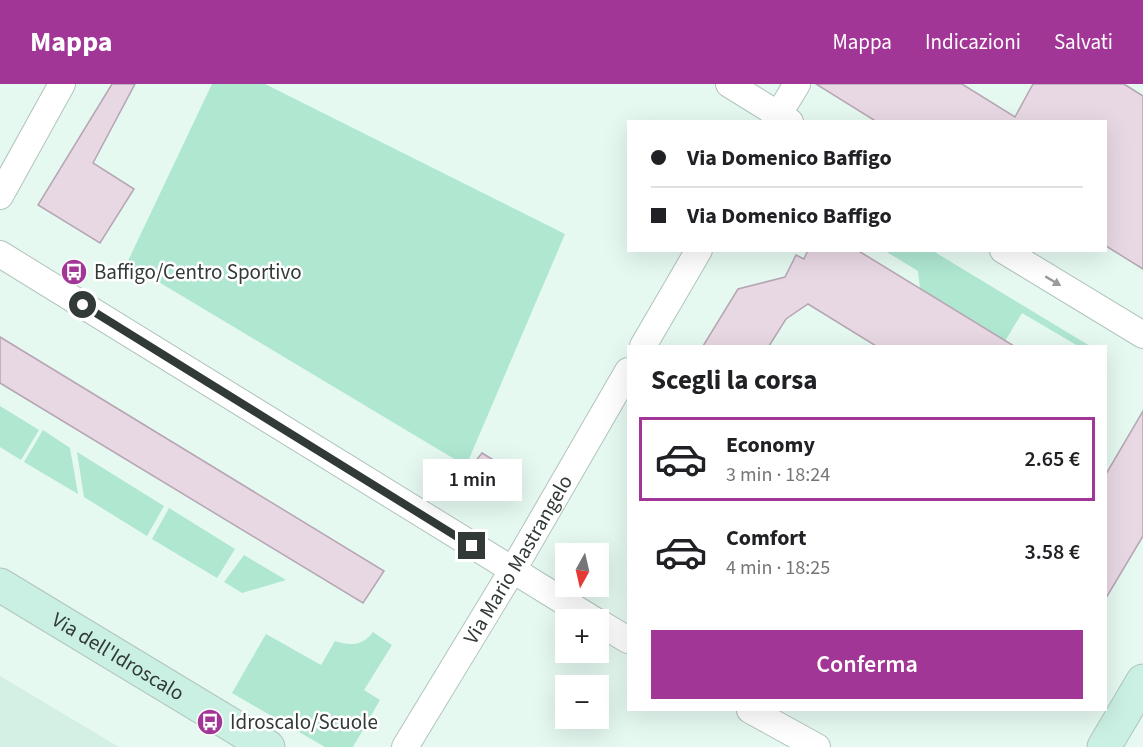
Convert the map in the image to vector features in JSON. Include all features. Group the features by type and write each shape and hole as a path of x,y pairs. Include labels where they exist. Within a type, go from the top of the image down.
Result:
{"street":[{"path":"0,196 62,84"},
{"path":"729,84 781,119 797,84"},
{"path":"644,345 698,252"},
{"path":"1006,252 1143,335"},
{"path":"0,254 576,609"},
{"name":"Via Mario Mastrangelo","path":"405,747 627,373"},
{"name":"Via dell'Idroscalo","path":"0,585 268,747"},
{"path":"609,629 627,639"},
{"path":"1104,747 1143,681"},
{"path":"752,711 817,747"}],"shaded area":[{"path":"0,676 119,747 0,747"}],"green space":[{"path":"212,84 265,84 565,234 466,466 127,263"},
{"path":"887,252 935,252 1088,345 1076,345 1022,313 1005,341 920,289 918,271"},
{"path":"0,406 39,430 21,460 0,447"},
{"path":"43,430 70,448 78,494 24,462"},
{"path":"77,452 164,506 147,536 84,497"},
{"path":"169,508 235,549 217,578 152,539"},
{"path":"244,555 286,580 242,593 224,582"},
{"path":"373,632 392,645 364,690 380,700 353,747 325,747 232,693 266,634 321,665 335,641 356,644 365,640"}],"building":[{"path":"112,84 135,84 93,163 134,189 100,243 38,205"},
{"path":"816,84 962,84 1015,117 1033,84 1124,84 1143,96 1143,269 1107,247 1107,120 874,120"},
{"path":"807,252 860,252 1012,345 874,345 808,304 786,319 770,345 704,345 738,289 785,277 796,255 804,259"},
{"path":"0,337 384,571 363,603 0,383"},
{"path":"1143,411 1143,536 1107,596 1107,472"},
{"path":"482,453 500,464 490,481 470,468"}],"place":[{"name":"Baffigo/Centro Sportivo","path":"74,272"},
{"name":"Idroscalo/Scuole","path":"210,722"}],"route":[{"path":"83,305 472,546"}]}
